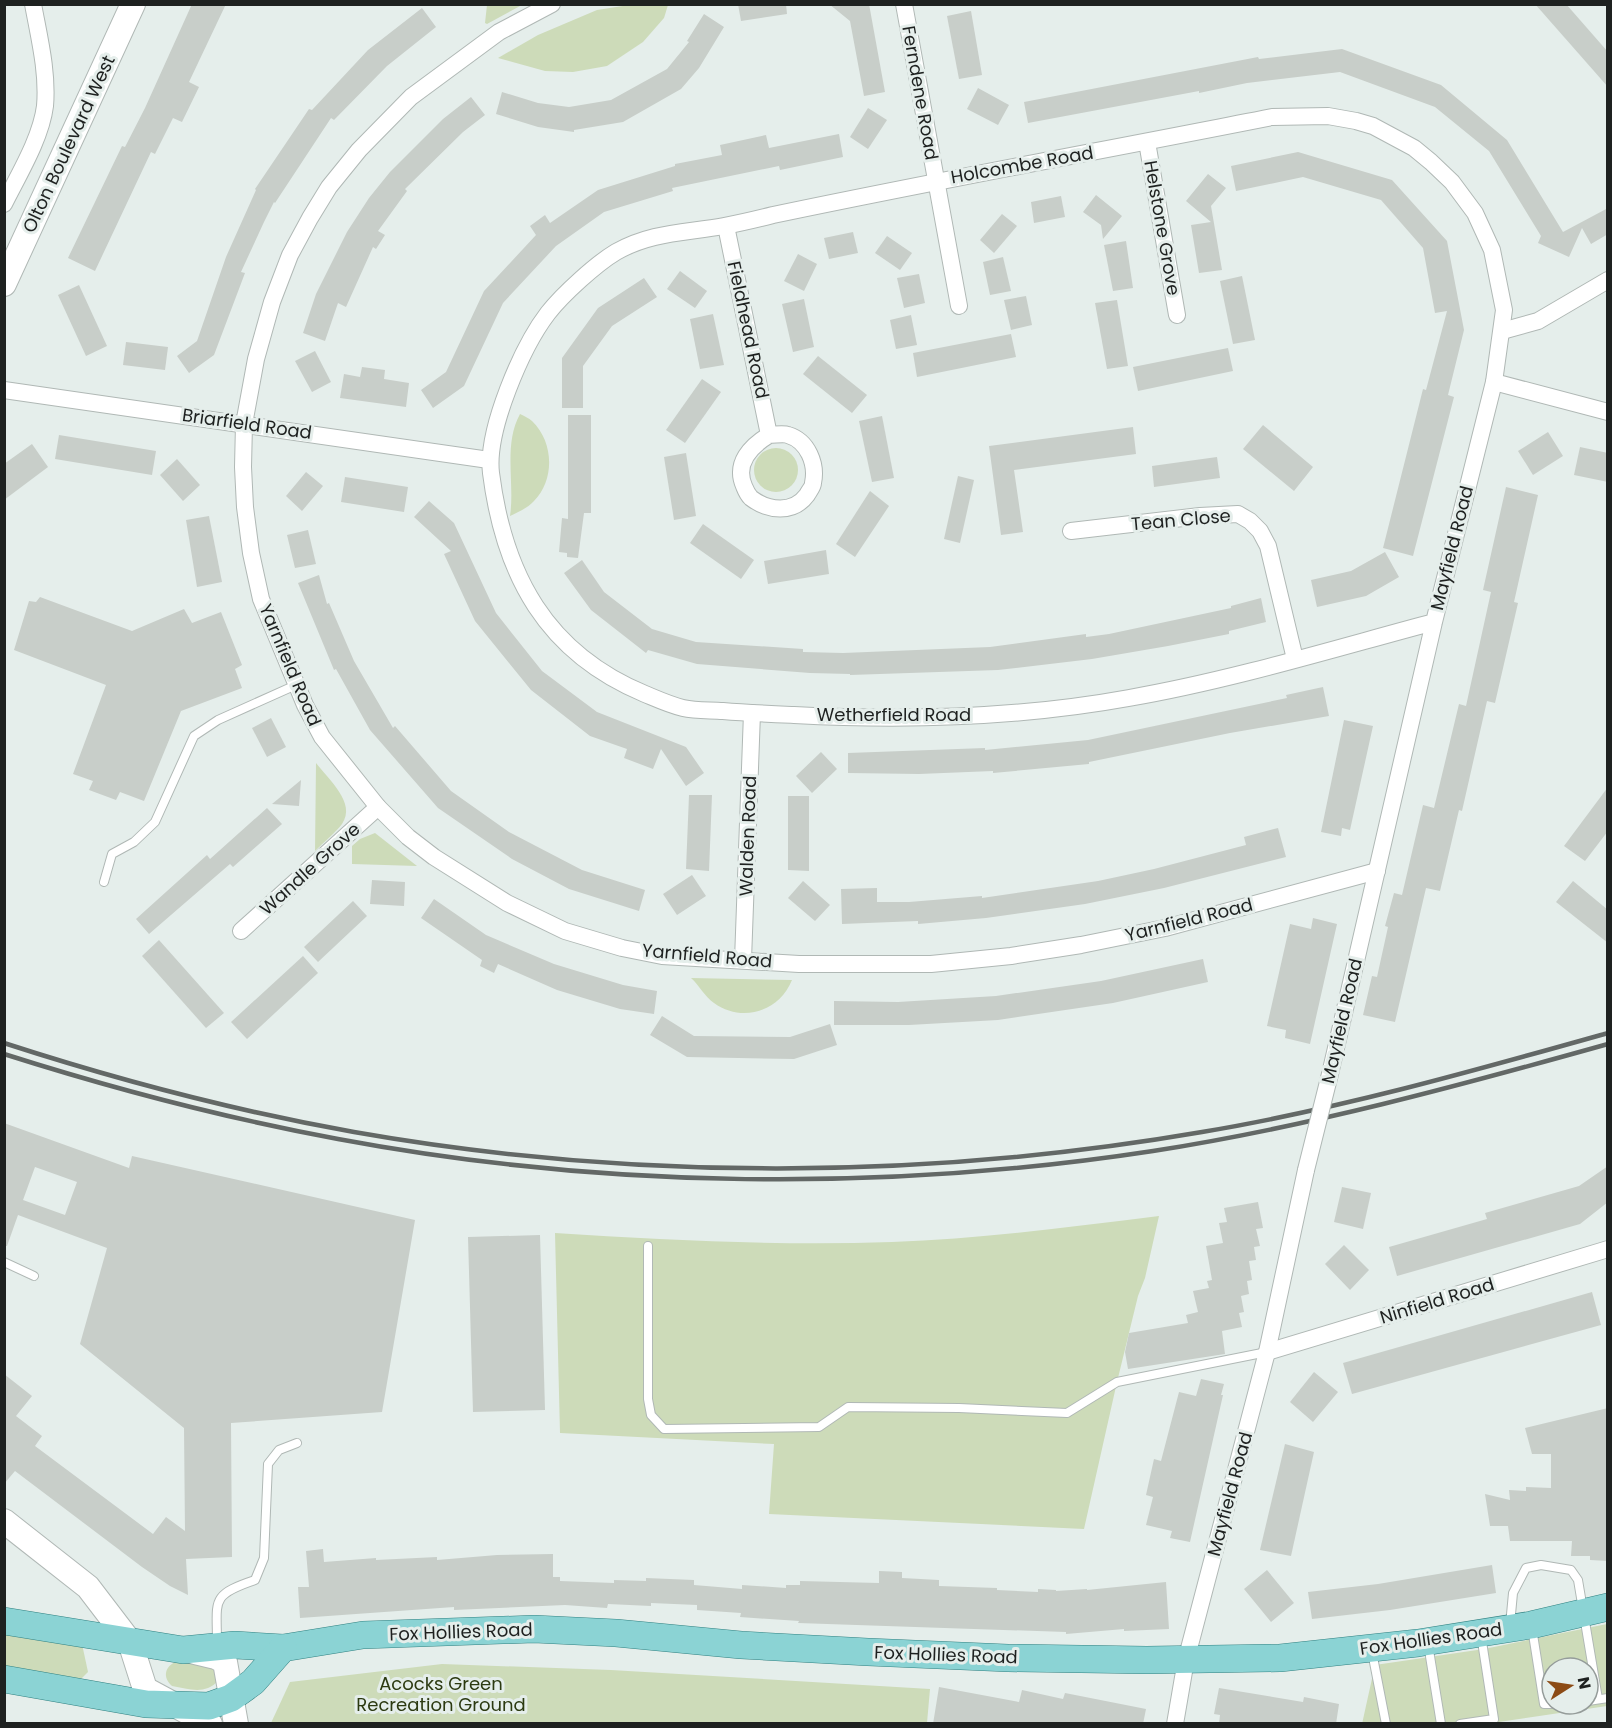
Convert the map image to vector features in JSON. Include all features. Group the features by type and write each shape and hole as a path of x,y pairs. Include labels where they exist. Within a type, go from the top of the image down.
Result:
{"main road":[{"name":"Olton Boulevard West","path":"4,284 133,4"},
{"path":"4,1521 88,1587 130,1642 146,1689 210,1724"},
{"name":"Fox Hollies Road","path":"4,1621 183,1650 235,1645 283,1648 363,1635 534,1629 616,1633 741,1645 1008,1659 1186,1660 1280,1658 1428,1642 1596,1610"},
{"path":"234,1711 253,1682 283,1648"},
{"path":"183,1650 216,1657 225,1662 234,1711"},
{"path":"4,1679 146,1704 209,1706 234,1711"}],"street":[{"path":"4,204 34,142 45,106 43,55 33,4"},
{"name":"Yarnfield Road","path":"552,4 499,32 411,98 359,150 329,187 290,255 272,302 256,359 244,424 243,467 251,553 261,599 296,685 322,737 378,807 408,837 450,869 507,903 565,931 622,948 662,956 799,964 931,964 1011,956 1082,945 1165,928 1377,871"},
{"name":"Ferndene Road","path":"904,4 959,306"},
{"name":"Holcombe Road","path":"489,460 504,402 521,358 548,313 583,278 612,254 646,237 726,225 936,181 1272,117 1328,116 1373,126 1414,148 1452,182 1475,213 1492,250 1502,291 1504,310 1494,382"},
{"name":"Helstone Grove","path":"1147,142 1177,315"},
{"name":"Fieldhead Road","path":"726,225 769,435"},
{"path":"1502,331 1538,321 1608,280"},
{"path":"1494,382 1608,412"},
{"name":"Mayfield Road","path":"1175,1724 1186,1660 1267,1352 1306,1170 1434,622 1494,382"},
{"name":"Briarfield Road","path":"4,390 489,460"},
{"path":"769,435 788,435 806,446 813,464 813,485 801,503 783,508 764,507 748,495 740,478 742,462 748,450 769,435"},
{"name":"Wetherfield Road","path":"489,460 499,524 507,551 524,589 545,622 574,651 604,673 643,694 687,709 835,717 916,717 1001,714 1068,708 1193,685 1434,622"},
{"name":"Tean Close","path":"1071,531 1200,516 1238,514 1251,521 1260,531 1268,546 1295,659"},
{"name":"Walden Road","path":"743,960 752,713"},
{"name":"Wandle Grove","path":"241,931 378,807"},
{"name":"Ninfield Road","path":"1267,1352 1608,1249"}],"lane":[{"path":"104,882 112,854 134,842 155,822 194,736 218,720 296,685"},
{"path":"648,1246 648,1400 651,1415 664,1429 819,1426 848,1407 959,1408 1067,1413 1117,1382 1267,1352"},
{"path":"4,1262 34,1276"},
{"path":"217,1647 217,1606 222,1594 235,1586 255,1580 264,1558 268,1464 279,1450 297,1443"},
{"path":"1540,1691 1520,1626 1513,1593 1526,1568 1541,1565 1571,1570 1596,1610 1597,1656"},
{"path":"1460,1724 1494,1719 1480,1633"},
{"path":"1428,1642 1441,1724"},
{"path":"1371,1648 1386,1724"}],"green space":[{"path":"487,4 522,5 487,24 485,23"},
{"path":"629,5 668,5 664,18 643,42 607,66 573,72 545,71 498,58 538,35 597,10"},
{"path":"520,414 532,421 545,439 549,461 548,472 546,483 534,501 510,516 512,438"},
{"path":"776,448 785,449 792,454 797,461 797,479 792,486 785,491 776,492 767,491 760,486 755,479 754,470 755,461 760,454 767,449"},
{"path":"316,763 344,800 346,816 342,824 315,851"},
{"path":"375,833 417,866 352,864 352,846 360,839"},
{"path":"691,978 792,980 786,991 769,1007 748,1013 725,1009 714,1003"},
{"path":"1159,1216 1117,1382 1084,1529 769,1514 774,1444 560,1433 555,1233 765,1243 892,1242 992,1235"},
{"path":"1607,1624 1607,1706 1600,1707 1600,1656 1540,1656 1540,1716 1492,1723 1362,1724 1375,1665 1484,1649"},
{"path":"4,1629 82,1644 88,1672 80,1680 5,1666"},
{"path":"177,1661 213,1665 218,1681 202,1690 172,1686 167,1679 166,1672"},
{"name":"Acocks Green Recreation Ground","path":"442,1664 611,1670 930,1689 927,1723 271,1723 290,1682"}],"building":[{"path":"192,4 226,4 189,82 199,87 182,122 173,118 155,154 151,152 95,271 68,258 122,146 125,147 145,108"},
{"path":"738,4 786,4 787,14 741,21"},
{"path":"829,4 869,4 885,92 864,96 850,21"},
{"path":"1535,4 1566,4 1608,52 1608,87"},
{"path":"422,8 436,27 387,66 334,120 331,118 274,202 264,222 241,272 245,273 214,355 189,373 177,356 197,341 226,257 255,189 309,109 312,110 368,50"},
{"path":"971,11 982,75 959,79 947,16"},
{"path":"704,14 724,27 699,68 681,89 623,122 574,130 574,132 538,127 496,114 502,92 538,103 569,107 611,100 667,69 689,42 687,41"},
{"path":"1342,49 1441,85 1507,140 1563,232 1608,208 1608,234 1591,244 1582,228 1569,257 1538,243 1541,236 1489,151 1435,107 1340,72 1247,83 1028,123 1024,102 1258,57 1259,59"},
{"path":"978,88 1009,105 998,125 967,109"},
{"path":"471,97 485,115 463,132 405,189 407,191 378,231 385,235 376,249 373,247 346,307 338,303 325,341 303,333 316,294 347,232 369,198 390,172 443,119"},
{"path":"868,108 887,120 868,149 850,137"},
{"path":"839,134 843,157 780,170 779,166 672,188 673,191 604,212 556,246 503,303 464,386 433,408 421,390 446,372 484,291 536,235 530,226 545,215 550,223 598,190 675,166 675,164 722,155 720,145 766,135 769,148"},
{"path":"1298,152 1392,180 1447,241 1464,330 1448,395 1454,397 1413,556 1383,548 1423,389 1426,390 1447,311 1435,313 1423,248 1381,200 1303,177 1236,191 1231,166"},
{"path":"1208,174 1226,188 1211,206 1222,270 1199,273 1191,225 1211,222 1186,201"},
{"path":"1096,195 1122,216 1103,239 1101,225 1083,212"},
{"path":"1061,196 1065,217 1034,223 1031,202"},
{"path":"1002,214 1017,226 994,253 980,240"},
{"path":"853,232 858,253 829,259 824,238"},
{"path":"887,236 912,253 900,270 875,253"},
{"path":"1126,241 1133,288 1113,291 1104,245"},
{"path":"798,254 817,264 804,291 784,281"},
{"path":"1003,257 1011,291 990,295 983,262"},
{"path":"680,271 707,291 695,308 667,289"},
{"path":"919,274 925,303 904,308 897,278"},
{"path":"1242,276 1255,340 1233,344 1220,281"},
{"path":"644,278 657,297 612,326 583,366 583,408 562,408 562,358 598,308"},
{"path":"79,285 107,346 86,356 58,295"},
{"path":"1026,296 1032,325 1011,330 1004,300"},
{"path":"804,299 814,347 793,352 782,304"},
{"path":"1117,300 1128,366 1107,369 1095,303"},
{"path":"713,314 724,365 700,369 690,319"},
{"path":"911,315 917,345 896,349 890,320"},
{"path":"1011,334 1016,357 917,377 913,353"},
{"path":"126,342 168,347 165,370 123,365"},
{"path":"1228,348 1233,371 1138,391 1133,367"},
{"path":"315,351 331,382 312,392 295,361"},
{"path":"818,356 867,395 852,413 803,374"},
{"path":"362,367 385,370 384,379 409,383 406,407 340,398 344,374 360,377"},
{"path":"702,379 721,392 685,443 666,430"},
{"path":"568,415 591,415 591,513 584,513 578,558 567,557 567,553 559,552 562,518 568,519"},
{"path":"882,416 894,478 872,482 859,421"},
{"path":"1263,425 1313,467 1294,491 1243,449"},
{"path":"1133,427 1136,454 1014,470 1023,532 1001,535 989,446"},
{"path":"1548,432 1563,456 1533,475 1518,451"},
{"path":"59,435 156,451 152,475 55,459"},
{"path":"32,444 48,467 4,500 4,464"},
{"path":"1580,447 1608,453 1608,482 1574,475"},
{"path":"686,453 696,516 674,520 664,457"},
{"path":"1217,457 1220,478 1154,487 1152,466"},
{"path":"177,459 200,485 183,501 160,475"},
{"path":"306,472 323,486 302,511 286,496"},
{"path":"958,476 974,480 960,543 944,539"},
{"path":"345,477 408,487 404,512 341,502"},
{"path":"1506,487 1538,495 1514,602 1518,603 1495,703 1487,701 1462,811 1459,810 1440,891 1426,888 1395,1022 1363,1015 1372,976 1377,977 1388,927 1385,926 1394,893 1402,895 1423,805 1434,808 1459,704 1466,706 1491,592 1483,590"},
{"path":"870,491 889,506 855,557 836,544"},
{"path":"429,501 454,523 496,613 542,671 597,712 686,747 704,773 686,786 661,749 653,769 624,758 627,749 590,736 531,690 475,621 444,554 451,551 414,517"},
{"path":"209,516 222,582 197,587 186,520"},
{"path":"703,524 754,560 741,579 690,543"},
{"path":"308,530 316,564 295,568 287,535"},
{"path":"826,550 829,574 768,584 764,561"},
{"path":"1385,552 1399,577 1366,596 1317,607 1311,580 1351,571"},
{"path":"582,560 604,592 652,629 696,642 803,649 803,652 843,653 990,647 1086,634 1086,637 1231,608 1231,606 1261,598 1266,622 1229,631 1229,634 1168,646 1092,659 998,670 850,675 697,664 648,650 646,653 591,610 564,573"},
{"path":"319,575 327,604 329,603 354,661 393,728 395,726 451,791 509,832 582,870 645,890 639,911 569,889 512,859 438,808 370,730 336,669 334,670 298,583"},
{"path":"40,597 132,631 184,609 192,623 221,612 242,665 235,669 242,688 181,711 144,801 120,792 116,800 89,790 93,781 73,774 106,685 14,650 29,601 36,602"},
{"path":"1323,687 1329,716 1230,733 1089,762 1089,764 993,773 993,771 919,774 848,773 848,753 985,748 985,750 1088,740 1287,698 1286,695"},
{"path":"271,718 286,747 267,757 252,728"},
{"path":"1344,720 1373,726 1350,830 1342,828 1341,836 1321,832"},
{"path":"821,752 837,769 812,793 796,776"},
{"path":"301,780 299,806 272,804"},
{"path":"1608,787 1608,831 1585,861 1564,846"},
{"path":"689,795 712,795 709,871 686,869"},
{"path":"788,796 809,796 809,871 788,870"},
{"path":"267,808 282,824 233,867 230,864 149,934 136,919 207,855 210,859"},
{"path":"1278,828 1286,857 1164,888 1085,904 986,918 918,924 918,921 842,924 841,889 877,888 877,902 909,902 982,896 982,898 1098,881 1154,869 1246,845 1244,837"},
{"path":"692,875 706,896 677,915 663,894"},
{"path":"372,880 405,882 404,906 370,904"},
{"path":"803,881 830,905 815,921 788,898"},
{"path":"1573,881 1608,910 1608,943 1556,902"},
{"path":"434,899 486,935 554,964 623,985 657,991 654,1014 620,1009 557,990 498,964 494,973 480,966 482,960 421,918"},
{"path":"353,901 367,916 318,962 304,947"},
{"path":"1313,918 1337,924 1310,1044 1285,1038 1286,1030 1267,1026 1290,924 1311,929"},
{"path":"159,940 224,1013 206,1028 142,956"},
{"path":"303,956 318,973 247,1039 231,1022"},
{"path":"1203,959 1208,982 1113,1003 998,1020 909,1025 834,1025 834,1001 898,1002 996,996 1101,981"},
{"path":"662,1016 694,1036 790,1037 830,1024 837,1045 794,1059 687,1057 650,1035"},
{"path":"4,1123 129,1168 132,1156 415,1220 382,1412 231,1423 232,1557 186,1559 188,1595 142,1567 15,1471 4,1484 4,1374 32,1396 16,1416 42,1436 35,1446 153,1534 166,1517 185,1531 184,1428 80,1344 107,1248 18,1215 7,1246 4,1246","holes":["35,1167 77,1182 65,1215 23,1200"]},
{"path":"1608,1166 1608,1202 1580,1224 1397,1276 1389,1247 1487,1219 1485,1213 1579,1186"},
{"path":"1342,1187 1371,1193 1363,1229 1334,1222"},
{"path":"1258,1202 1263,1228 1256,1229 1260,1246 1254,1247 1256,1260 1249,1261 1252,1280 1247,1281 1249,1294 1241,1296 1244,1312 1239,1313 1242,1327 1222,1331 1225,1354 1128,1369 1125,1352 1129,1333 1188,1323 1186,1315 1198,1312 1193,1291 1209,1288 1207,1281 1212,1280 1206,1246 1223,1243 1219,1223 1227,1222 1224,1208"},
{"path":"540,1235 545,1410 473,1412 468,1237"},
{"path":"1344,1245 1369,1270 1350,1290 1325,1264"},
{"path":"1592,1292 1601,1325 1352,1394 1343,1363"},
{"path":"1314,1372 1338,1392 1313,1422 1290,1402"},
{"path":"1201,1379 1224,1384 1190,1542 1170,1538 1172,1531 1146,1525 1153,1497 1146,1495 1154,1459 1161,1461 1179,1392 1196,1396"},
{"path":"1608,1408 1608,1561 1590,1560 1590,1556 1571,1556 1572,1541 1510,1541 1508,1526 1490,1526 1485,1494 1510,1500 1509,1490 1526,1491 1526,1487 1551,1488 1551,1454 1532,1454 1525,1428"},
{"path":"1285,1444 1314,1452 1291,1556 1260,1550"},
{"path":"323,1549 324,1562 376,1558 376,1560 437,1557 437,1560 497,1555 553,1554 553,1577 560,1577 560,1581 614,1583 614,1580 646,1581 646,1578 694,1580 694,1585 742,1589 742,1585 786,1588 786,1585 800,1585 800,1581 879,1583 879,1571 902,1572 902,1578 939,1580 939,1586 1038,1592 1038,1589 1087,1590 1166,1582 1169,1629 1124,1631 1124,1629 1066,1634 1066,1632 798,1623 799,1621 740,1617 741,1613 697,1610 697,1605 651,1603 651,1606 608,1604 607,1608 565,1605 454,1610 454,1607 300,1618 298,1587 309,1587 306,1551"},
{"path":"1492,1565 1496,1593 1390,1610 1312,1619 1308,1592 1378,1584"},
{"path":"1267,1570 1294,1603 1271,1622 1244,1589"},
{"path":"939,1687 1019,1702 1022,1690 1063,1699 1065,1693 1146,1709 1143,1724 933,1724"},
{"path":"1219,1688 1303,1702 1304,1697 1339,1704 1336,1724 1219,1724 1220,1715 1214,1714"}],"railway":[{"path":"4,1043 178,1094 354,1132 459,1148 565,1159 671,1166 778,1168 884,1166 991,1159 1097,1148 1202,1132 1355,1101 1608,1033"},
{"path":"4,1054 170,1102 338,1139 439,1156 540,1168 643,1176 745,1179 848,1178 950,1173 1052,1164 1153,1151 1325,1118 1608,1044"}]}
